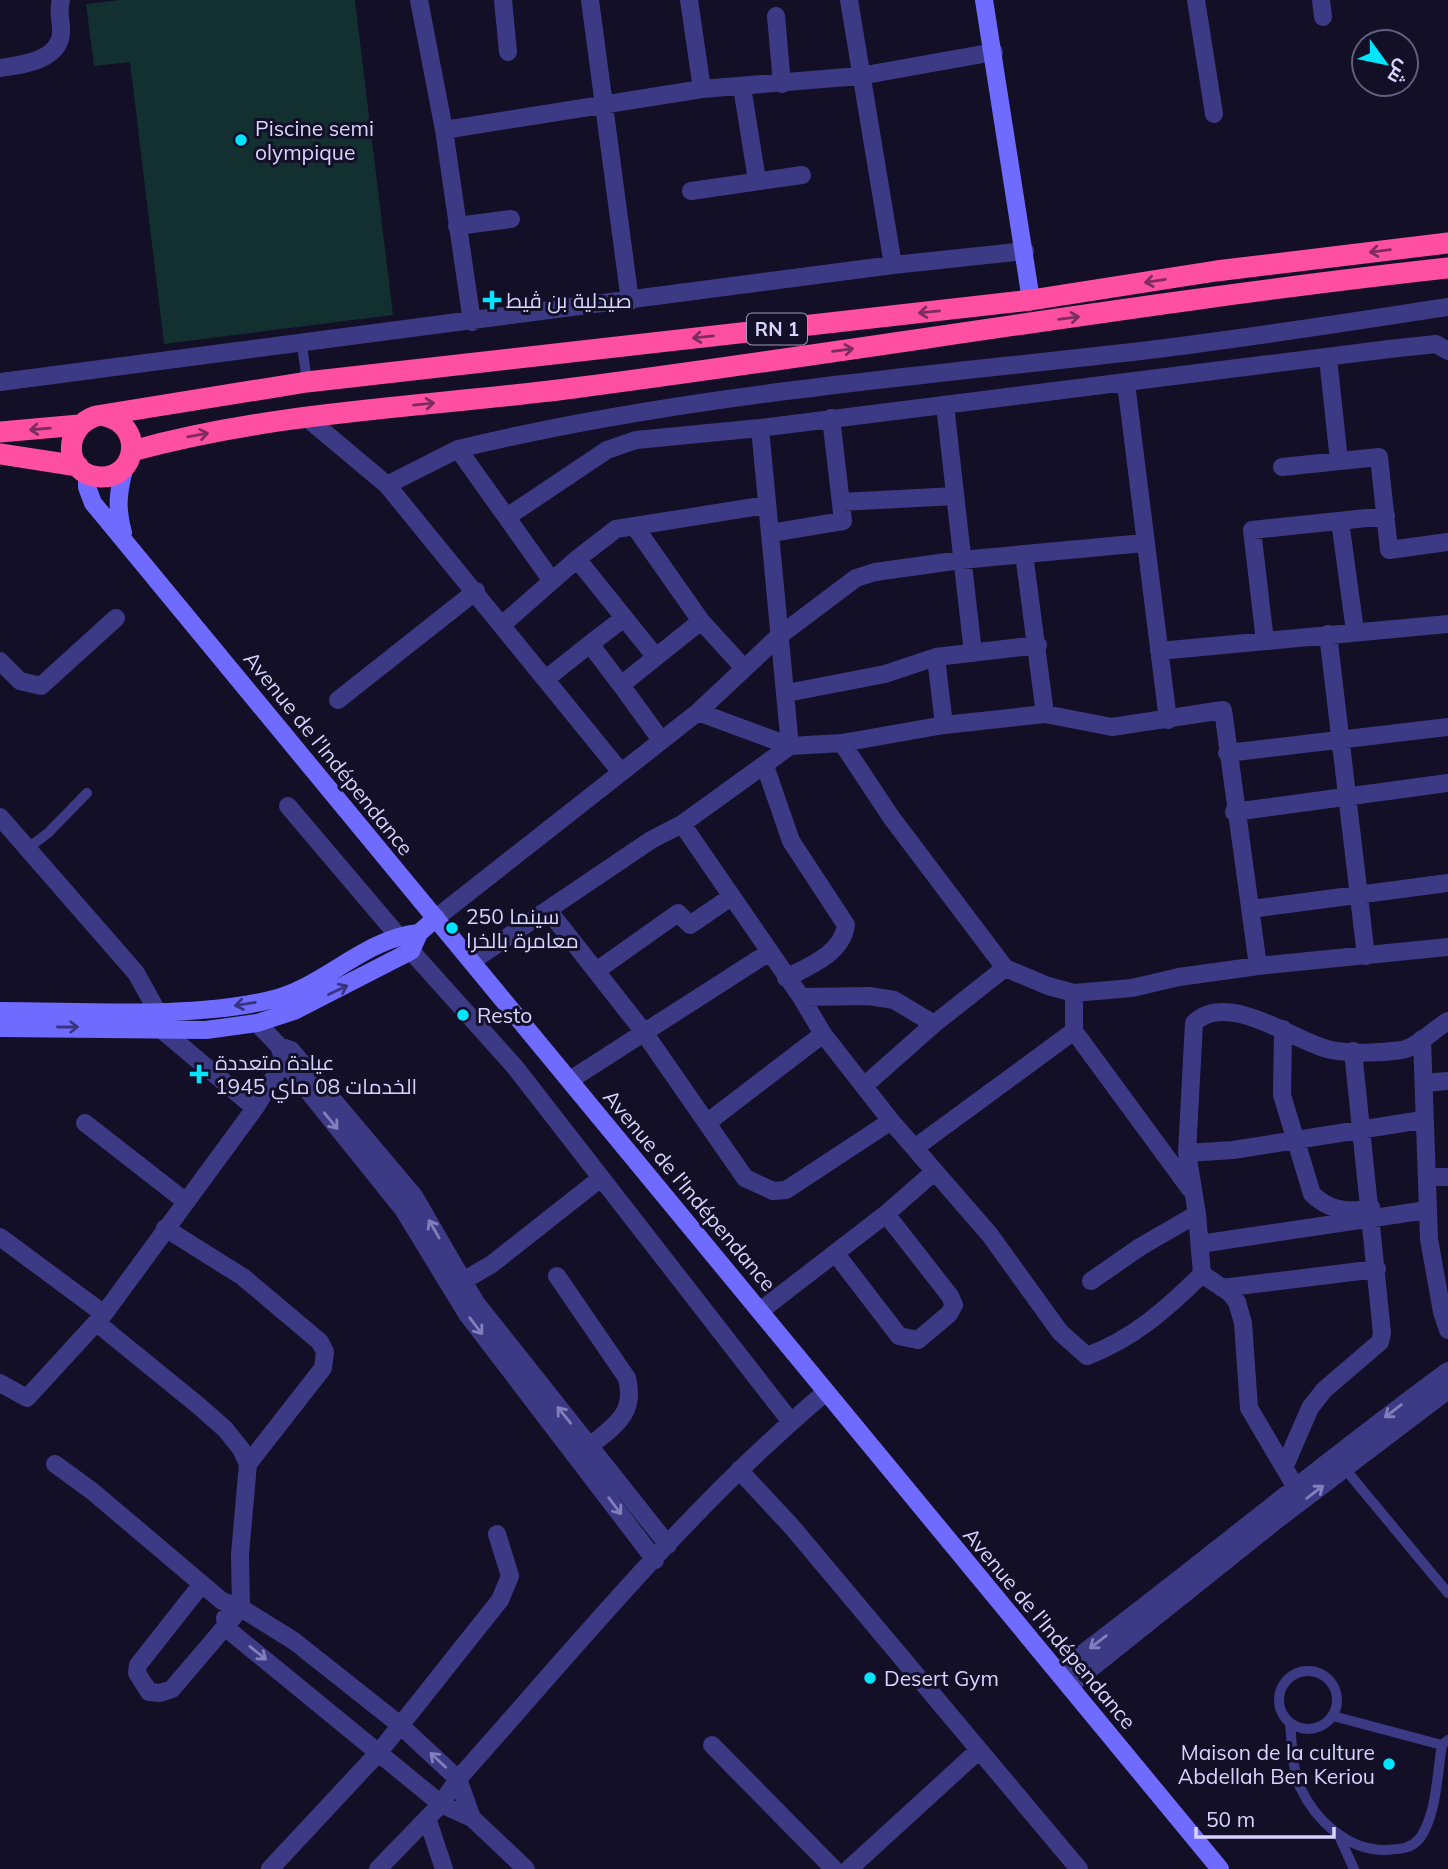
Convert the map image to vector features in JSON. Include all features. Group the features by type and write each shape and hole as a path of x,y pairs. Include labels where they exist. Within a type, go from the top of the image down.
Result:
{"highway":[{"name":"RN 1","path":"105,415 307,382 1031,300 1216,271 1448,243"},
{"name":"RN 1","path":"128,458 176,439 306,417 572,388 1225,296 1448,268"},
{"path":"0,454 83,469 100,477 114,474 128,458 131,437 124,425 105,415 87,419 79,425 71,441 71,450 83,469"},
{"path":"0,432 79,425"}],"main road":[{"path":"984,0 1031,300"},
{"path":"125,540 117,510 117,492 128,458"},
{"name":"Avenue de l'Indépendance","path":"83,469 93,503 1220,1869"},
{"path":"0,1011 157,1011 294,1002 411,951 419,933 436,918"},
{"path":"0,1028 205,1030 257,1023 398,935 419,933"}],"street":[{"path":"0,68 38,61 57,45 61,37 58,9 61,0"},
{"path":"419,0 444,130 472,322"},
{"path":"503,0 508,52"},
{"path":"590,0 630,301"},
{"path":"689,0 702,89"},
{"path":"849,0 892,265"},
{"path":"1196,0 1213,114"},
{"path":"776,16 782,84"},
{"path":"444,130 702,89 742,88 860,76 994,52"},
{"path":"742,88 757,180"},
{"path":"691,191 802,175"},
{"path":"457,226 511,219"},
{"path":"0,382 302,345 892,265 1025,251"},
{"path":"387,485 458,449 535,431 741,396 1153,349 1448,307"},
{"path":"507,517 607,450 636,440 760,428 1436,344 1448,351"},
{"path":"1328,358 1339,461"},
{"path":"1126,383 1168,720"},
{"path":"945,405 973,653"},
{"path":"306,417 387,485 547,678 620,771"},
{"path":"771,533 843,521 831,418"},
{"path":"760,428 790,746"},
{"path":"458,449 552,581"},
{"path":"1282,467 1379,457 1389,550 1448,542"},
{"path":"841,502 955,496"},
{"path":"503,624 577,559 616,529 767,505"},
{"path":"1265,641 1252,530 1385,516"},
{"path":"1340,521 1355,631"},
{"path":"635,527 701,621 744,668"},
{"path":"436,918 698,712 779,636 856,578 875,572 961,560 1144,543"},
{"path":"1024,554 1045,714"},
{"path":"577,559 655,656"},
{"path":"338,700 476,591"},
{"path":"0,661 20,681 41,686 74,660 116,618"},
{"path":"547,678 624,618"},
{"path":"621,685 701,621"},
{"path":"1159,651 1448,624"},
{"path":"1328,634 1366,957"},
{"path":"590,644 661,740"},
{"path":"787,693 885,674 936,657 1038,645"},
{"path":"936,657 944,725"},
{"path":"698,712 790,746 842,743 944,725 1045,714 1112,727 1223,710 1234,811 1258,966"},
{"path":"1227,753 1341,742 1448,727"},
{"path":"842,743 891,817 1005,968 1074,993 1132,988 1179,977 1258,966 1448,947"},
{"path":"472,961 651,840 682,824 790,746"},
{"path":"765,766 791,841 846,925 844,938 825,958 786,978"},
{"path":"1234,811 1448,783"},
{"path":"288,806 411,951 515,1067 791,1422"},
{"path":"0,817 136,972 157,1011 162,1030 256,1108"},
{"path":"682,824 768,953 801,997 823,1034 891,1121 990,1235 1060,1332 1087,1356 1104,1350 1165,1312 1202,1274 1198,1214 1187,1153 1194,1023 1206,1015 1223,1013 1263,1020 1332,1050 1353,1051 1406,1049 1448,1021"},
{"path":"1251,909 1448,883"},
{"path":"596,971 678,913 690,925 730,897"},
{"path":"548,910 643,1031 745,1178 773,1191 786,1190 891,1121"},
{"path":"570,1080 768,953"},
{"path":"864,1086 934,1024 1005,968"},
{"path":"1074,993 1074,1031 1194,1194"},
{"path":"801,997 869,996 894,1000 934,1024"},
{"path":"257,1023 414,1196 463,1281 495,1328 668,1545"},
{"path":"1283,1029 1282,1095 1312,1194 1323,1205 1355,1212 1427,1210"},
{"path":"916,1147 1074,1031"},
{"path":"708,1122 823,1034"},
{"path":"1422,1039 1422,1119 1429,1177 1429,1239 1448,1330"},
{"path":"1284,1468 1310,1408 1324,1390 1380,1342 1382,1333 1353,1051"},
{"path":"0,1383 27,1398 100,1318 256,1108 285,1052"},
{"path":"285,1052 404,1209 467,1314 655,1560"},
{"path":"1424,1083 1448,1082"},
{"path":"1187,1153 1296,1141 1422,1119"},
{"path":"85,1124 186,1201"},
{"path":"760,1311 836,1254 934,1172"},
{"path":"1429,1177 1448,1177"},
{"path":"463,1281 492,1264 601,1178"},
{"path":"1200,1244 1371,1213"},
{"path":"836,1254 899,1336 918,1340 949,1314 954,1305 950,1296 886,1214"},
{"path":"1091,1281 1140,1247 1198,1214"},
{"path":"165,1228 243,1277 320,1342 325,1352 323,1368 248,1464 240,1554 241,1608 172,1689 160,1693 149,1692 141,1681 138,1665 201,1585"},
{"path":"1,1240 100,1318 225,1429 248,1464"},
{"path":"1222,1288 1377,1269"},
{"path":"1202,1274 1237,1302 1242,1323 1249,1408 1295,1486"},
{"path":"557,1276 627,1378 632,1398 622,1418 590,1446"},
{"path":"1063,1679 1295,1486 1448,1371"},
{"path":"1063,1679 1448,1390"},
{"path":"378,1869 441,1804 458,1779 668,1545 740,1470 827,1392"},
{"path":"55,1464 92,1491 222,1601 241,1608 294,1641 400,1725 458,1779 472,1818"},
{"path":"740,1470 792,1527 1079,1869"},
{"path":"270,1869 380,1751 499,1600 510,1576 497,1534"},
{"path":"222,1601 226,1628 380,1751 441,1804 472,1818 526,1869"},
{"path":"712,1745 834,1869"},
{"path":"849,1869 978,1751"},
{"path":"427,1818 444,1869"}],"lane":[{"path":"302,345 307,382"},
{"path":"28,848 48,833 87,793"},
{"path":"1345,1469 1448,1592"},
{"path":"1290,1723 1298,1728 1318,1728 1333,1716 1337,1697 1330,1680 1313,1671 1303,1671 1286,1680 1281,1688 1280,1707 1290,1723 1300,1786 1317,1816 1339,1836 1380,1850 1406,1849 1418,1840 1428,1824 1445,1742 1333,1716"},
{"path":"1339,1836 1353,1869"}],"green space":[{"path":"120,0 355,0 393,315 164,344 130,62 94,66 86,4"}],"place":[{"name":"Piscine semi olympique","path":"241,140"},
{"name":"صيدلية بن ڤيط","path":"492,300"},
{"name":"سينما 250 معامرة بالخرا","path":"452,928"},
{"name":"Resto","path":"463,1015"},
{"name":"عيادة متعددة الخدمات 08 ماي 1945","path":"199,1074"},
{"name":"Desert Gym","path":"870,1678"},
{"name":"Maison de la culture Abdellah Ben Keriou","path":"1389,1764"}]}
